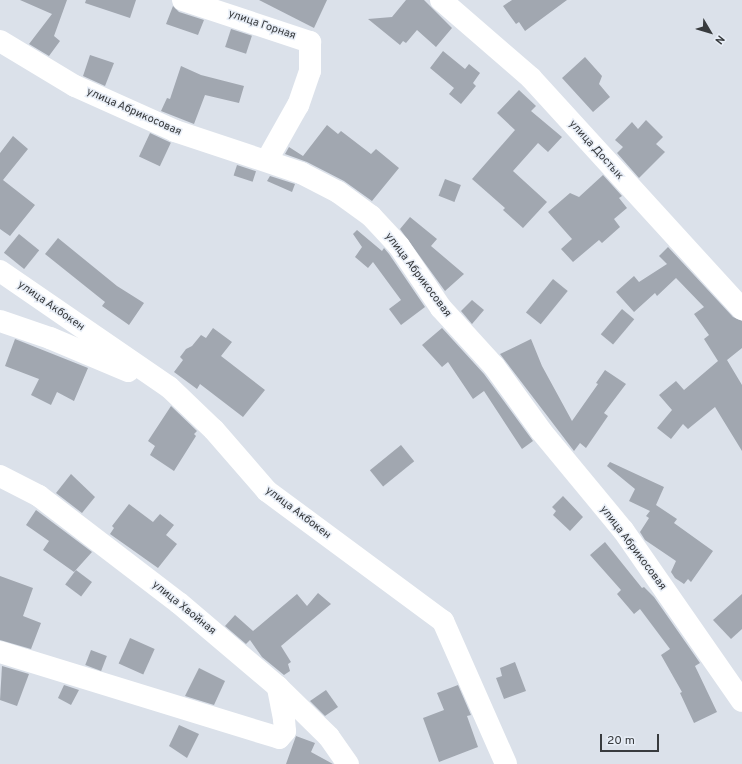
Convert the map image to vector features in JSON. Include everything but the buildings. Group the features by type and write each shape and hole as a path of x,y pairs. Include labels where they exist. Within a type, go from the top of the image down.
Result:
{"street":[{"name":"улица Горная","path":"183,0 310,42 310,71 298,105 267,160"},
{"name":"улица Достык","path":"441,0 531,78 742,309"},
{"name":"улица Абрикосовая","path":"0,41 74,86 168,129 267,160 338,192 371,216 399,246 441,308 494,366 541,430 623,530 741,695"},
{"name":"улица Акбокен","path":"0,271 168,387 214,430 267,492 443,620 506,764"},
{"path":"0,321 50,338 168,387"},
{"name":"улица Хвойная","path":"0,476 39,496 179,604 278,687 329,737 348,764"},
{"path":"0,652 279,738 285,731 278,687"}]}
